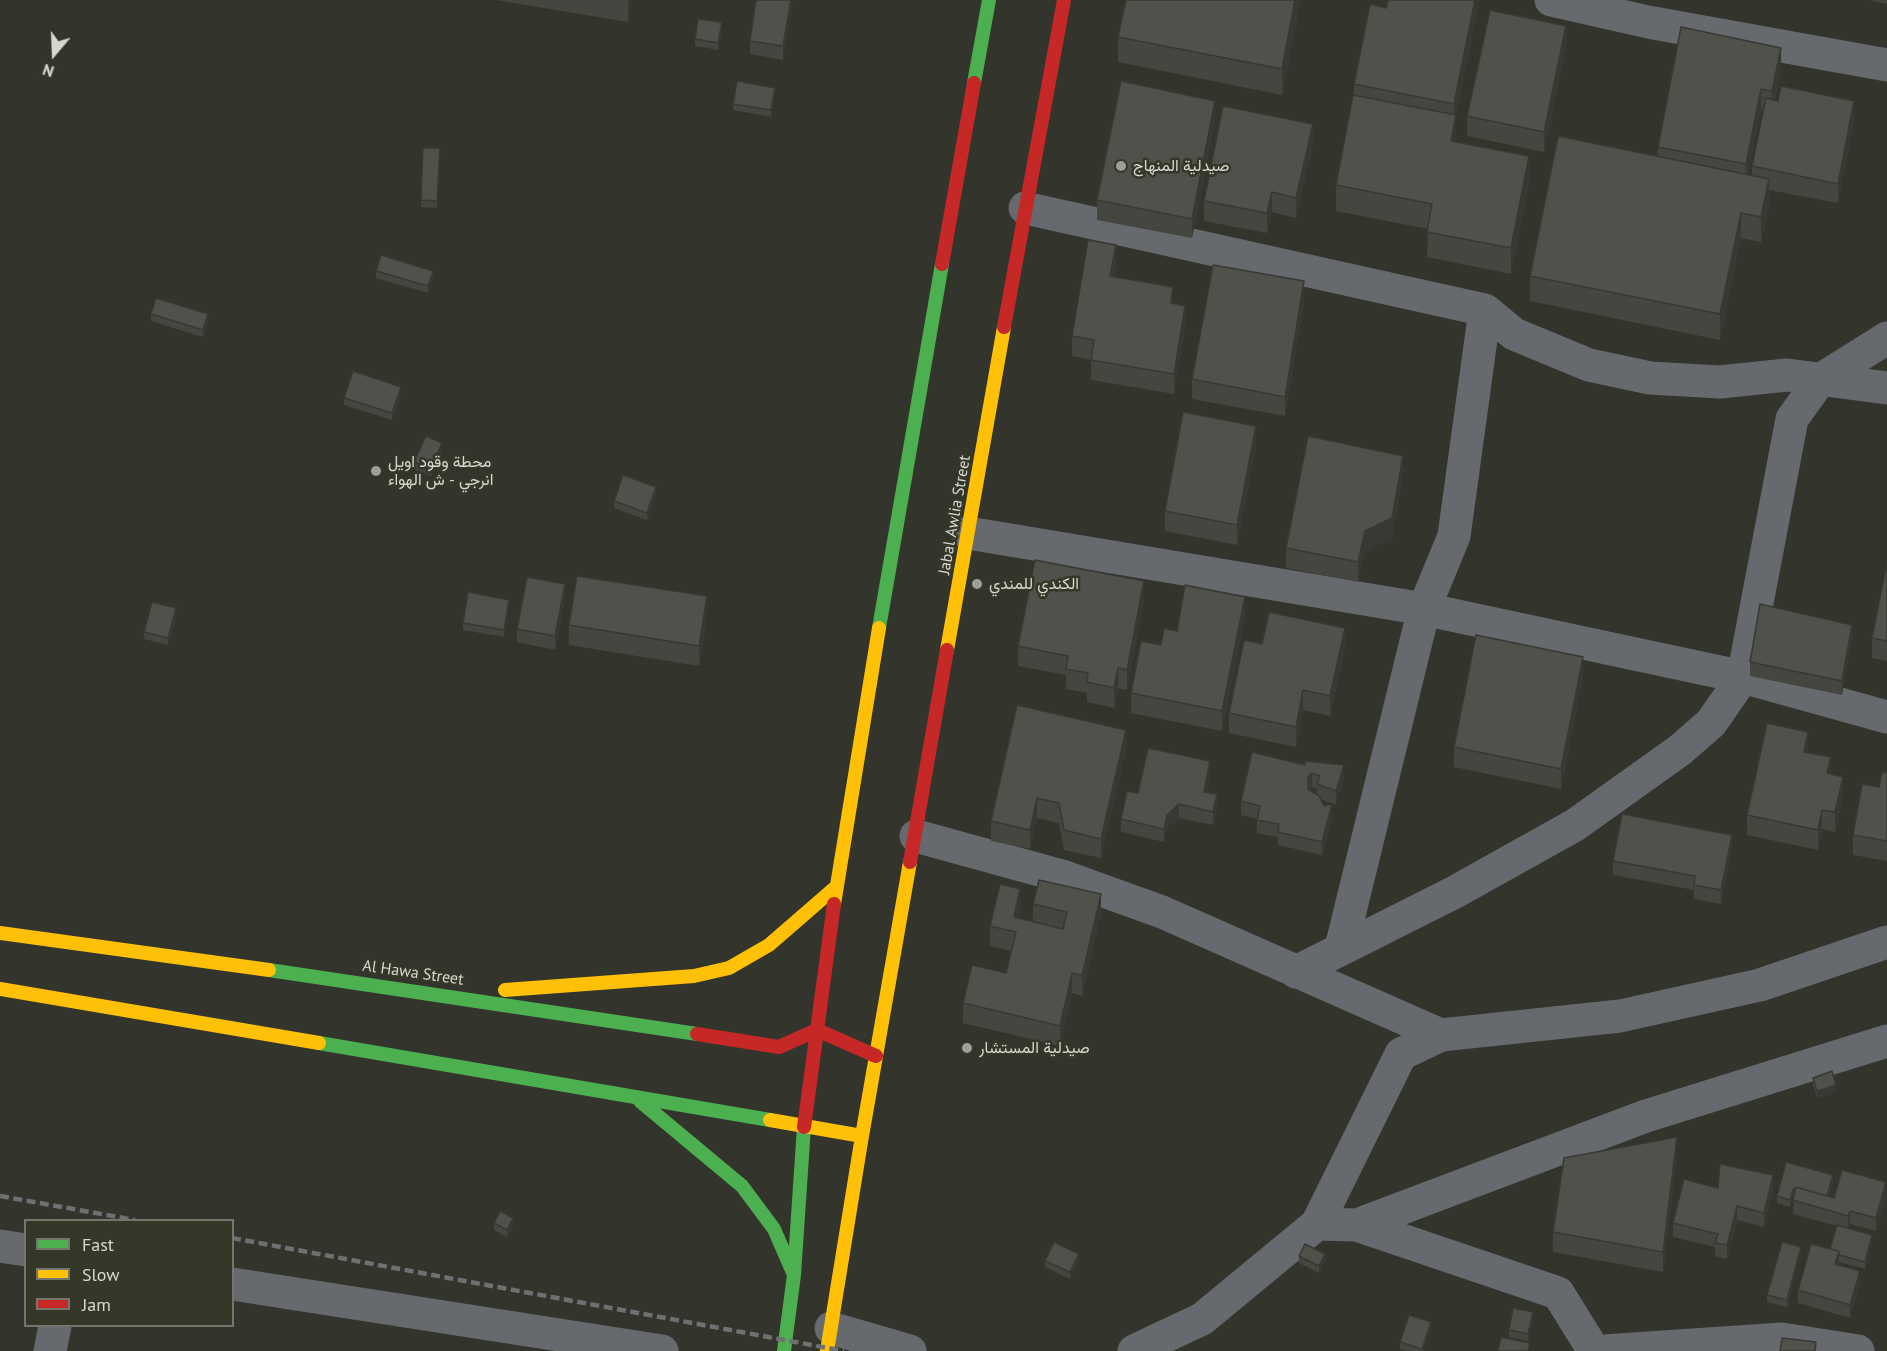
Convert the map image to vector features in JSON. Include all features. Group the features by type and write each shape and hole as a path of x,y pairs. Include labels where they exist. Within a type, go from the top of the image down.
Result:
{"main road":[{"path":"784,1351 794,1275 804,1127 837,886 895,526 989,0"},
{"name":"Jabal Awlia Street","path":"829,1339 876,1056 1025,208 1064,0"},
{"path":"449,995 694,976 729,968 769,945 837,886"},
{"name":"Al Hawa Street","path":"0,933 449,995 779,1047 817,1030"},
{"path":"0,989 639,1100 862,1136"},
{"path":"817,1030 876,1056"},
{"path":"639,1100 742,1186 774,1229 794,1275"}],"street":[{"path":"1551,0 1648,22 1887,65"},
{"path":"1025,208 1485,310 1514,334 1589,365 1630,374 1650,378 1720,382 1787,375 1887,388"},
{"path":"1341,948 1424,609 1454,536 1485,310"},
{"path":"1296,972 1455,892 1575,825 1688,743 1711,723 1743,677 1792,420 1820,381 1887,338"},
{"path":"968,534 1424,609 1743,677 1887,717"},
{"path":"916,836 1065,877 1130,900 1172,916 1440,1035"},
{"path":"1134,1351 1202,1319 1317,1224 1401,1054 1440,1035 1620,1016 1760,985 1887,942"},
{"path":"1358,1225 1646,1116 1887,1041"},
{"path":"1317,1224 1358,1225 1558,1293 1594,1351"},
{"path":"0,1246 24,1250"},
{"path":"234,1284 662,1351"},
{"path":"50,1351 55,1327"},
{"path":"829,1339 909,1351"},
{"path":"1604,1351 1782,1339 1858,1351"}],"building":[{"path":"756,0 791,0 783,46 750,41"},
{"path":"1126,0 1295,0 1282,69 1118,37"},
{"path":"1388,0 1475,0 1454,104 1354,84 1370,4 1386,8"},
{"path":"1490,10 1566,26 1544,132 1467,116"},
{"path":"698,19 722,22 718,43 695,39"},
{"path":"1681,27 1781,48 1772,91 1761,89 1746,164 1658,147"},
{"path":"737,81 775,88 771,110 733,104"},
{"path":"1121,81 1215,101 1192,219 1097,200"},
{"path":"1781,86 1854,101 1838,184 1752,166 1766,98 1778,101"},
{"path":"1353,95 1456,115 1451,141 1529,156 1511,248 1427,232 1432,204 1336,185"},
{"path":"1223,106 1313,124 1296,198 1272,192 1267,213 1204,201"},
{"path":"1558,136 1769,179 1761,217 1741,213 1720,314 1530,276"},
{"path":"423,148 440,148 437,201 421,200"},
{"path":"1088,240 1116,245 1110,276 1173,287 1171,303 1185,306 1174,374 1091,360 1094,340 1072,336"},
{"path":"381,255 433,271 428,286 376,271"},
{"path":"1213,265 1304,281 1285,397 1192,379"},
{"path":"156,298 208,314 203,330 151,314"},
{"path":"353,371 401,387 392,413 344,398"},
{"path":"1183,412 1256,426 1237,525 1165,511"},
{"path":"426,436 442,443 431,469 414,462"},
{"path":"1308,436 1403,456 1392,518 1365,531 1358,562 1286,548"},
{"path":"623,475 656,487 647,513 614,501"},
{"path":"1035,560 1144,581 1127,670 1118,668 1114,688 1087,682 1088,673 1066,669 1068,656 1018,646"},
{"path":"1887,562 1887,641 1872,638"},
{"path":"577,576 707,596 699,646 569,625"},
{"path":"527,577 565,584 555,636 517,629"},
{"path":"1185,585 1245,597 1222,711 1131,693 1141,641 1161,645 1164,628 1177,631"},
{"path":"468,592 509,600 504,630 463,623"},
{"path":"152,602 176,608 168,638 144,632"},
{"path":"1760,604 1852,625 1842,681 1750,662"},
{"path":"1269,612 1345,628 1330,696 1303,690 1296,727 1229,713 1244,640 1262,644"},
{"path":"1476,635 1583,657 1561,769 1454,747"},
{"path":"1017,705 1126,730 1101,839 1064,830 1059,803 1037,798 1030,830 991,821"},
{"path":"1767,723 1808,732 1804,752 1831,757 1827,773 1843,777 1835,812 1822,810 1818,830 1747,815"},
{"path":"1148,748 1210,761 1204,792 1217,794 1213,812 1179,804 1167,815 1164,829 1121,819 1127,791 1138,793"},
{"path":"1252,752 1305,765 1305,761 1344,765 1336,791 1317,784 1320,776 1312,773 1308,777 1308,789 1319,796 1324,806 1332,804 1322,842 1278,832 1279,824 1257,820 1260,806 1241,801"},
{"path":"1887,771 1887,841 1853,835 1862,784 1879,787 1882,773"},
{"path":"1622,814 1732,835 1721,890 1694,885 1695,876 1613,861"},
{"path":"1039,880 1101,894 1082,976 1072,973 1060,1026 963,1003 972,965 1006,973 1016,932 990,926 1000,884 1020,889 1014,917 1063,929 1067,912 1033,904"},
{"path":"1832,1071 1836,1085 1817,1091 1813,1078"},
{"path":"1677,1137 1663,1252 1553,1232 1564,1158"},
{"path":"1786,1162 1833,1175 1827,1196 1796,1187 1795,1190 1793,1189 1790,1200 1777,1196"},
{"path":"1720,1164 1773,1175 1764,1213 1737,1206 1727,1245 1715,1243 1718,1234 1673,1223 1684,1179 1718,1188"},
{"path":"1842,1170 1886,1182 1876,1218 1850,1211 1848,1216 1793,1200 1796,1187 1834,1198"},
{"path":"500,1211 513,1218 507,1230 494,1223"},
{"path":"1837,1225 1872,1235 1865,1262 1839,1255 1839,1251 1830,1249"},
{"path":"1054,1242 1079,1254 1070,1272 1045,1261"},
{"path":"1782,1242 1801,1247 1787,1300 1767,1295"},
{"path":"1305,1244 1325,1254 1319,1266 1299,1256"},
{"path":"1811,1244 1839,1251 1835,1264 1860,1271 1850,1305 1798,1290"},
{"path":"1513,1308 1533,1312 1528,1334 1509,1330"},
{"path":"1409,1315 1431,1322 1422,1349 1400,1342"},
{"path":"1501,1337 1530,1343 1528,1351 1498,1351"},
{"path":"1782,1338 1816,1342 1815,1351 1780,1351"}],"railway":[{"path":"0,1196 129,1219"},
{"path":"234,1238 844,1351"}],"traffic: fast":[{"path":"974,83 989,0"},
{"path":"879,628 942,264"},
{"path":"269,970 697,1034"},
{"path":"319,1043 770,1120"},
{"path":"640,1101 742,1186 774,1229 794,1275"},
{"path":"784,1351 794,1275 804,1127"}],"traffic: slow":[{"path":"947,650 1004,327"},
{"path":"834,904 879,628"},
{"path":"770,1120 862,1136 910,862"},
{"path":"505,990 694,976 729,968 769,945 837,886"},
{"path":"0,933 269,970"},
{"path":"0,989 319,1043"},
{"path":"827,1351 862,1136"}],"traffic: jam":[{"path":"1004,327 1064,0"},
{"path":"942,264 974,83"},
{"path":"910,862 947,650"},
{"path":"804,1127 834,904"},
{"path":"697,1034 779,1047 817,1030"},
{"path":"817,1030 876,1056"}],"place":[{"name":"صيدلية المنهاج","path":"1121,166"},
{"name":"محطة وقود اويل انرجي - ش الهواء","path":"376,471"},
{"name":"الكندي للمندي","path":"977,584"},
{"name":"صيدلية المستشار","path":"967,1048"}]}
